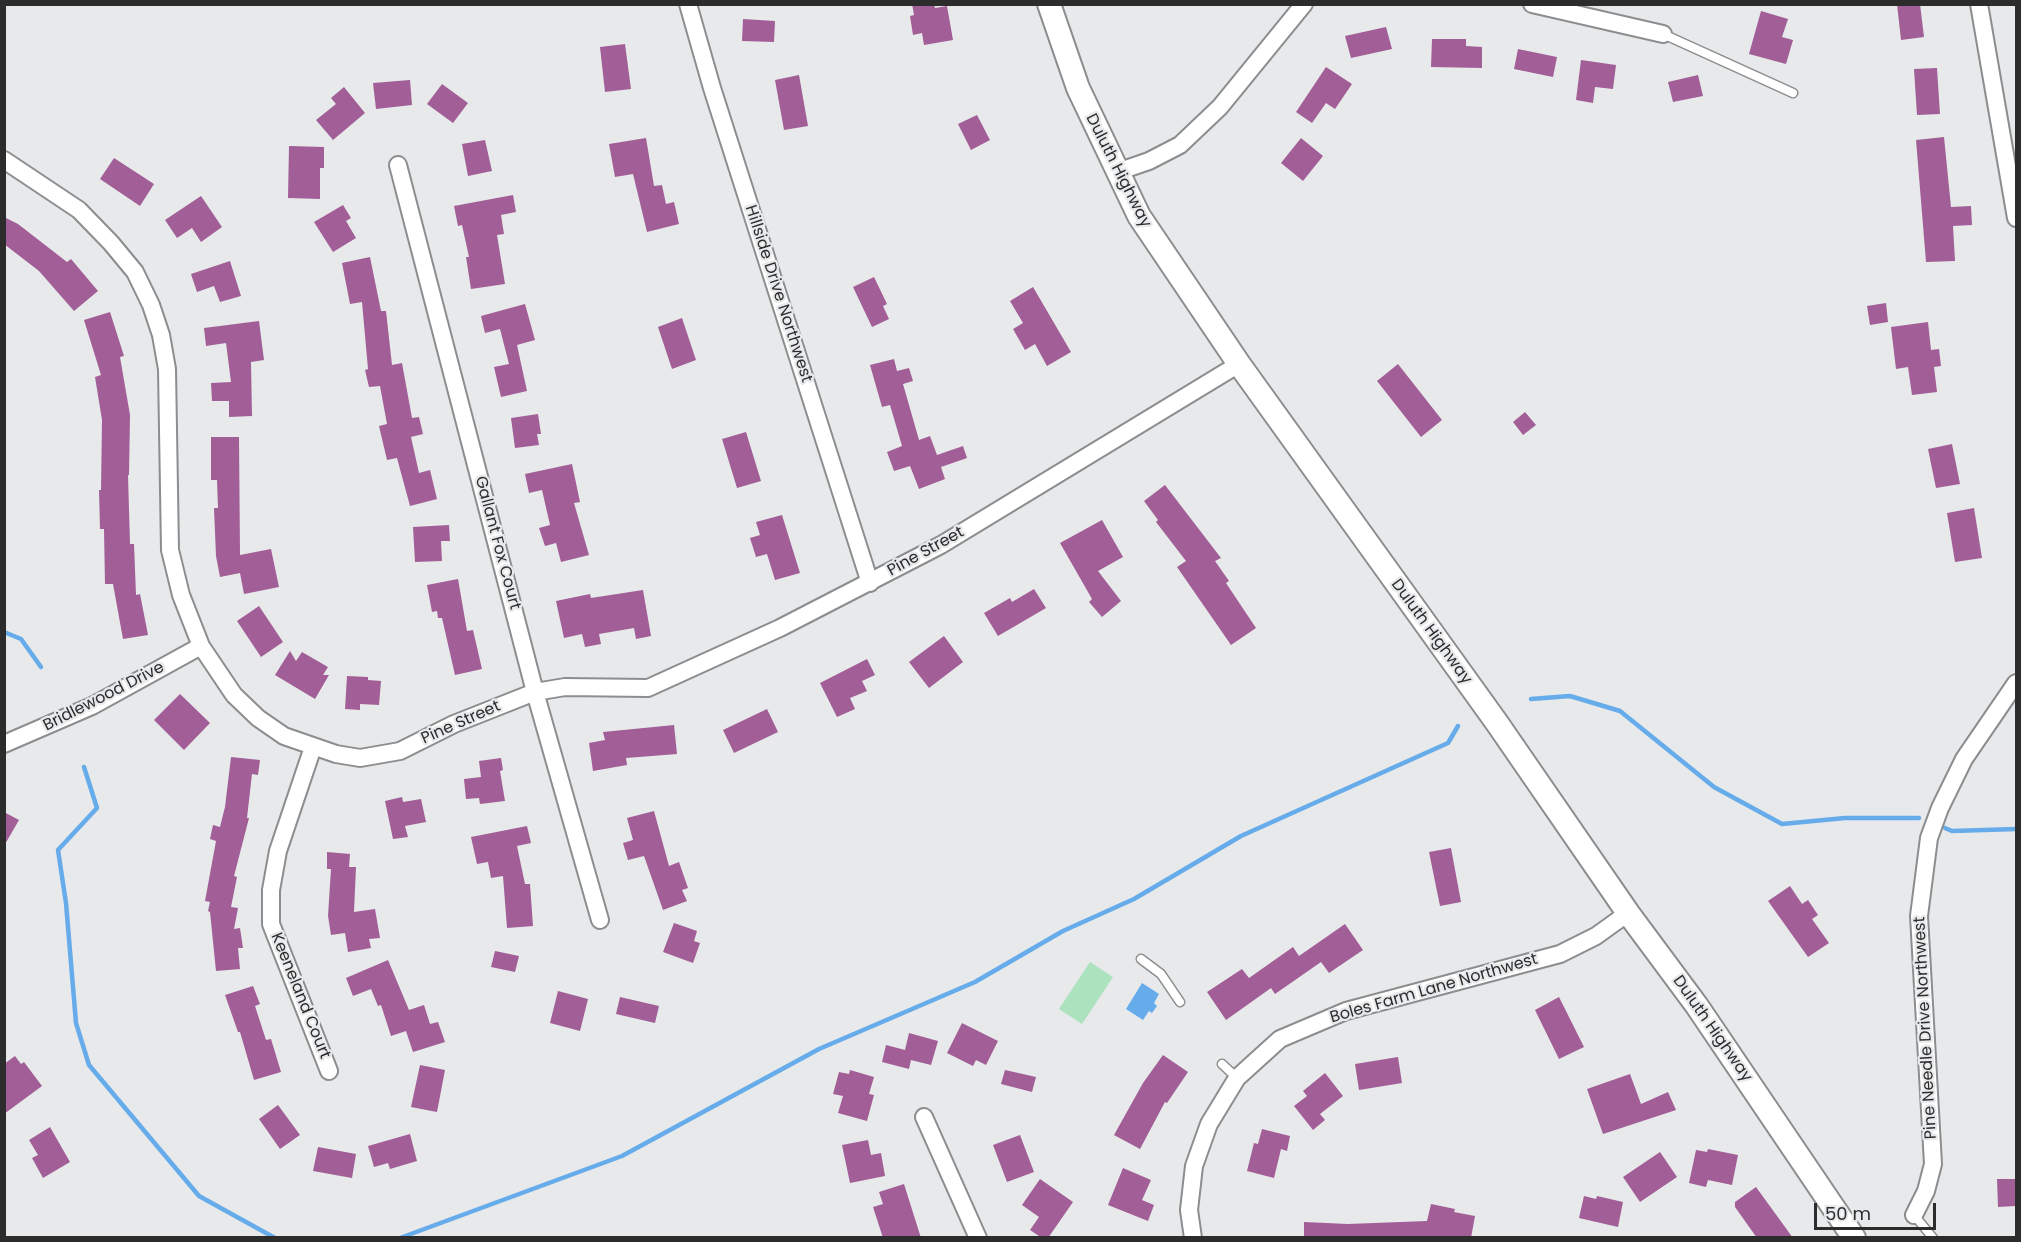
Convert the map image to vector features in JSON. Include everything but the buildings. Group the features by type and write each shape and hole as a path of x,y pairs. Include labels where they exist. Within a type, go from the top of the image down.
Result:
{"main road":[{"name":"Duluth Highway","path":"1049,4 1078,88 1139,216 1239,364 1504,733 1628,913 1697,1006 1854,1238"}],"street":[{"name":"Hillside Drive Northwest","path":"688,4 712,88 870,583"},
{"path":"1117,172 1149,161 1180,145 1220,107 1304,4"},
{"path":"1533,4 1663,33"},
{"path":"1979,4 2016,218"},
{"name":"Pine Street","path":"4,160 79,210 135,272 152,304 167,369 170,550 181,595 201,646 234,695 258,718 284,736 336,754 360,758 400,751 454,724 536,692 565,687 648,688 780,628 941,545 1239,364"},
{"name":"Gallant Fox Court","path":"398,165 536,692 600,920"},
{"name":"Bridlewood Drive","path":"4,744 92,706 201,646"},
{"name":"Pine Needle Drive Northwest","path":"1914,1215 1926,1191 1933,1164 1919,916 1928,849 1940,808 1964,759 2014,689"},
{"name":"Keeneland Court","path":"313,747 278,851 271,890 271,924 329,1071"},
{"name":"Boles Farm Lane Northwest","path":"1193,1238 1189,1210 1194,1166 1209,1124 1237,1078 1280,1039 1335,1015 1560,954 1596,936 1628,913"},
{"path":"924,1117 978,1238"}],"lane":[{"path":"1663,33 1793,93"},
{"path":"1141,959 1161,974 1180,1002"},
{"path":"1222,1064 1237,1078"},
{"path":"1914,1215 1933,1238"}],"green space":[{"path":"1090,962 1113,977 1082,1024 1059,1009"}],"water":[{"path":"1142,983 1159,994 1154,1003 1157,1006 1152,1013 1149,1011 1143,1020 1126,1009"}],"waterway":[{"path":"4,632 21,639 41,667"},
{"path":"1531,699 1570,696 1620,711 1714,787 1782,824 1845,818 1919,818"},
{"path":"400,1238 622,1156 819,1049 975,982 1063,931 1134,899 1241,836 1448,743 1458,726"},
{"path":"84,767 97,808 58,850 66,903 76,1023 89,1065 199,1196 275,1238"},
{"path":"1945,828 1952,831 2016,829"}]}
